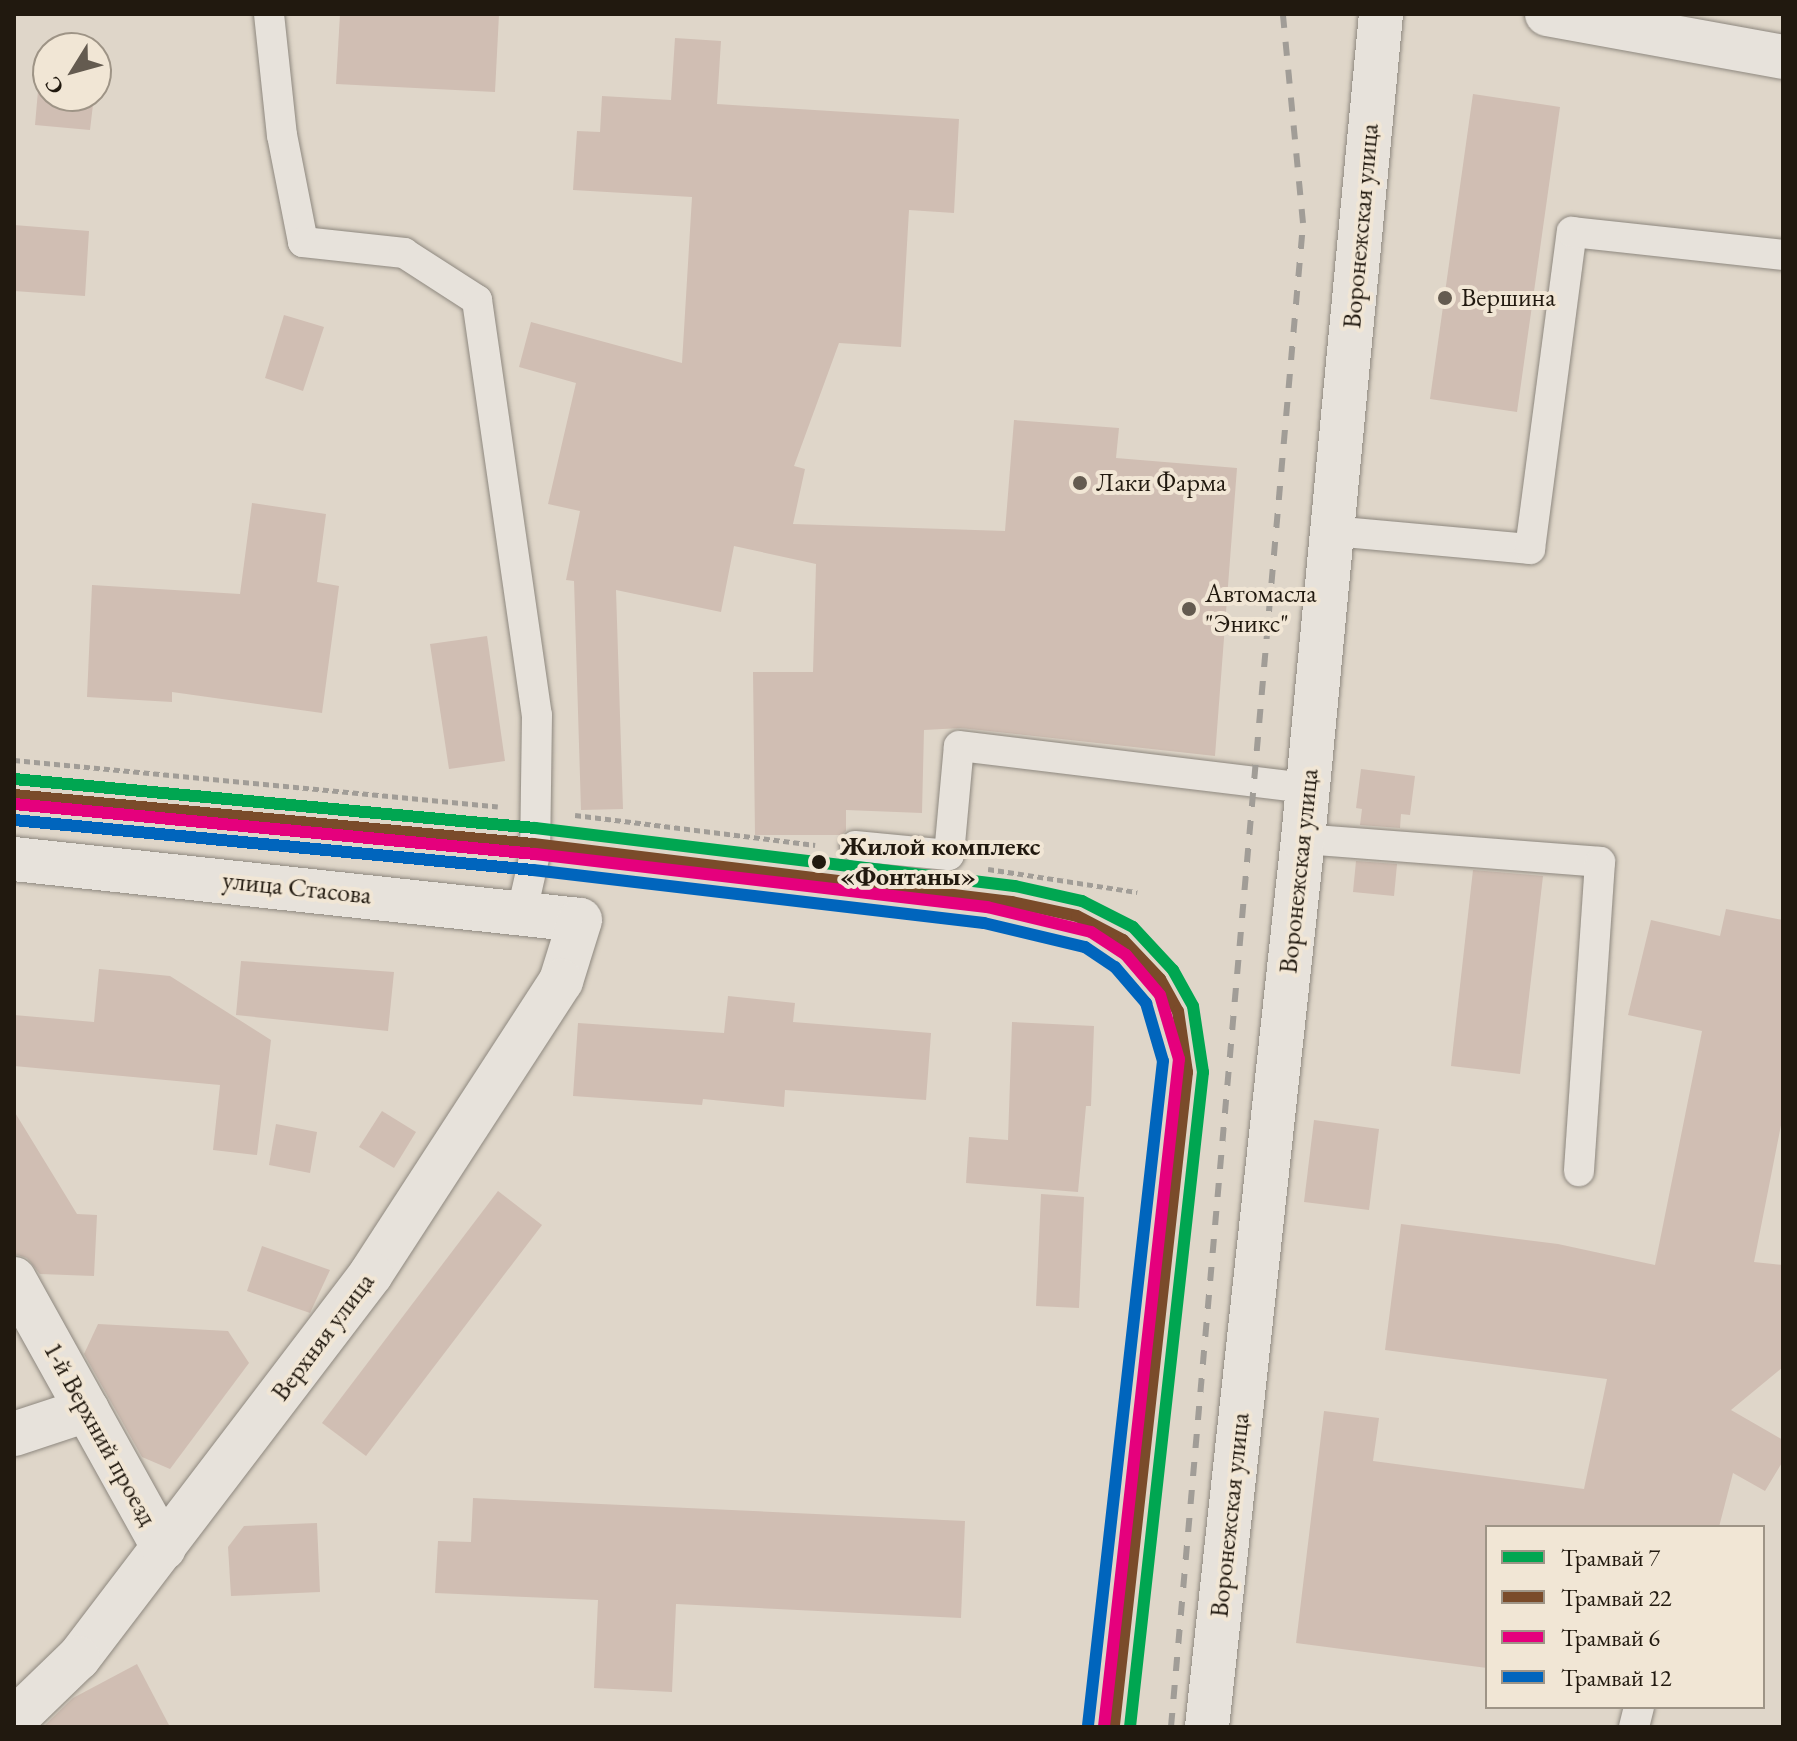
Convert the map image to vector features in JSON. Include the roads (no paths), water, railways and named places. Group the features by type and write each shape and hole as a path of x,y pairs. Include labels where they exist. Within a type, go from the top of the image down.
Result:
{"street":[{"name":"Воронежская улица","path":"1207,1727 1303,839 1381,14"},
{"path":"1547,14 1783,57"},
{"name":"улица Стасова","path":"14,859 522,911 580,920"},
{"name":"Верхняя улица","path":"14,1720 78,1658 371,1274 561,981 580,920"},
{"name":"1-й Верхний проезд","path":"14,1279 164,1548"},
{"path":"14,1434 87,1410"}],"lane":[{"path":"269,14 282,135 303,242 404,253 477,300 537,715 535,854 522,911"},
{"path":"1332,531 1530,549 1572,232 1783,255"},
{"path":"855,846 949,855 959,746 1308,788"},
{"path":"1303,839 1600,862 1579,1171"}],"railway":[{"path":"1171,1727 1303,223 1283,14"}],"tram line":[{"name":"7","path":"14,779 535,828 1015,886 1082,901 1133,927 1173,970 1193,1006 1203,1072 1130,1727"},
{"name":"22","path":"14,795 533,844 1012,902 1077,916 1123,940 1160,979 1178,1011 1187,1072 1114,1725"},
{"name":"6","path":"14,804 535,854 987,907 1091,932 1126,955 1160,995 1179,1059 1104,1727"},
{"name":"12","path":"14,820 533,870 984,923 1085,947 1115,967 1146,1003 1163,1061 1088,1725"}],"place":[{"name":"Вершина","path":"1445,298"},
{"name":"Лаки Фарма","path":"1080,483"},
{"name":"Автомасла \"Эникс\"","path":"1189,609"},
{"name":"Жилой комплекс «Фонтаны»","path":"819,862"}]}
